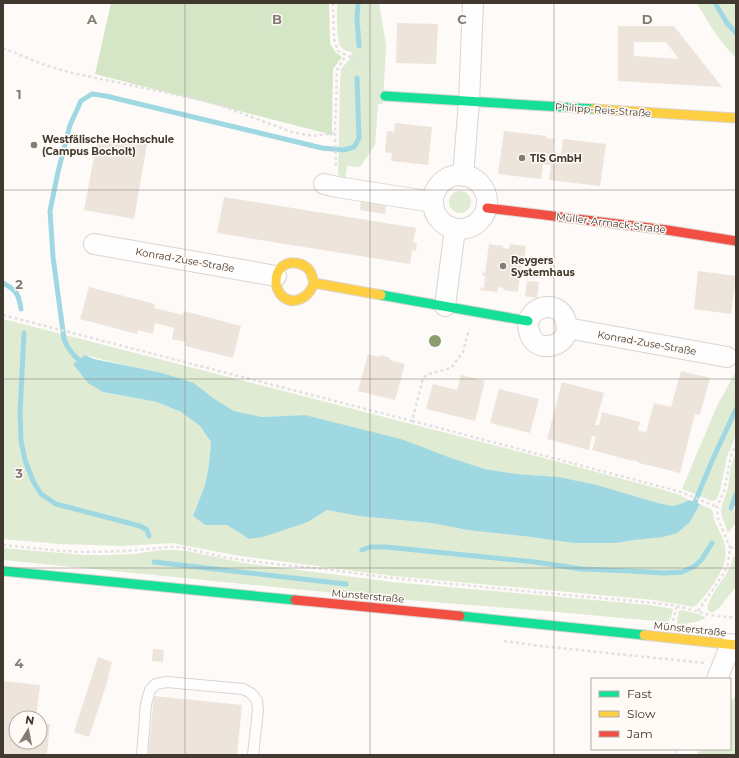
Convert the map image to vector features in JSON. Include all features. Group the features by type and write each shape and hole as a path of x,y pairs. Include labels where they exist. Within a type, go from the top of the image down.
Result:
{"street":[{"path":"463,176 469,102 473,3"},
{"name":"Philipp-Reis-Straße","path":"385,96 736,118"},
{"path":"463,176 472,178 479,183 484,190 487,199 487,208 484,216 471,227 455,229 446,225 439,219 433,202 438,188 443,182 449,178 463,176"},
{"path":"324,184 337,188 433,202"},
{"name":"Müller-Armack-Straße","path":"487,208 667,230 736,241"},
{"path":"445,306 455,229"},
{"name":"Konrad-Zuse-Straße","path":"94,244 276,276"},
{"path":"293,262 305,265 310,270 314,283 308,295 302,299 295,300 282,296 277,290 275,283 278,270 282,266 293,262"},
{"path":"314,283 528,321"},
{"path":"543,307 556,308 561,311 564,316 567,322 567,328 566,334 556,345 541,345 535,342 530,336 528,321 536,310 543,307"},
{"name":"Konrad-Zuse-Straße","path":"567,328 727,357"},
{"name":"Münsterstraße","path":"3,571 734,641"},
{"path":"717,678 734,641"}],"lane":[{"path":"142,755 146,704 150,690 156,684 168,682 243,689 252,694 257,701 258,710 253,755"}],"path":[{"path":"333,3 334,39 338,51 368,66 376,74 385,96"},
{"path":"3,48 42,64 72,73 211,102 292,132 313,136 335,135"},
{"path":"335,162 337,70 346,55"},
{"path":"412,422 423,378 429,374 451,368 463,352 472,311"},
{"path":"3,315 681,492 717,507"},
{"path":"698,611 724,573 728,564 730,548 718,519 717,507 724,491 731,456 736,444"},
{"path":"3,544 84,552 127,551 180,547 228,558 266,563 436,583 656,603 677,606 710,615 736,618"},
{"path":"730,548 736,550"}],"green space":[{"path":"111,3 329,3 330,43 335,52 342,57 333,69 332,136 95,74"},
{"path":"337,3 379,3 386,45 383,104 378,104 375,145 360,167 347,166 345,181 343,181 338,174 340,81 341,69 349,60 352,52 346,51 339,44"},
{"path":"697,3 736,3 736,58 724,45"},
{"path":"460,191 468,194 471,202 468,210 460,213 452,210 449,202 452,194"},
{"path":"3,319 563,463 660,489 680,495 689,500 673,506 597,485 559,477 517,474 485,469 305,415 262,417 234,411 213,398 194,383 85,355 73,364 103,392 157,402 181,412 200,426 211,442 205,485 193,516 205,525 227,525 249,539 308,522 327,510 358,516 431,523 467,530 573,543 617,543 634,540 690,522 700,504 713,512 714,520 725,546 726,552 724,564 712,586 701,600 693,607 654,600 393,576 240,556 172,543 122,546 59,544 3,539"},
{"path":"736,371 736,435 727,457 720,491 716,500 712,501 682,489 717,406"},
{"path":"736,451 736,501 733,509 736,511 736,523 728,533 722,517 721,509 728,487 731,466"},
{"path":"3,548 84,555 134,554 161,550 187,551 244,563 393,582 650,605 673,609 671,618 667,622 395,599 3,560"},
{"path":"736,556 736,587 718,609 712,613 708,611 709,601 727,574 733,557"},
{"path":"682,610 699,614 706,618 685,624 678,624 679,611"},
{"path":"736,694 736,755 699,755 702,750 731,750 731,701"}],"water":[{"path":"85,355 94,359 162,373 194,383 213,398 234,411 262,417 305,415 401,439 485,469 517,474 559,477 597,485 673,506 689,500 700,504 690,522 677,533 663,537 617,543 573,543 467,530 431,523 358,516 327,510 308,522 263,537 249,539 227,525 205,525 193,516 205,485 211,442 200,426 181,412 157,402 103,392 88,383 73,364"}],"building":[{"path":"397,23 438,24 436,64 396,63"},
{"path":"618,26 674,26 722,87 618,81","holes":["634,42 666,42 679,59 634,56"]},
{"path":"395,123 432,127 428,165 391,161 392,153 385,152 387,131 394,132"},
{"path":"504,131 547,136 546,138 554,139 553,153 561,154 563,139 606,144 600,186 549,180 551,165 543,164 541,179 498,174"},
{"path":"98,135 147,144 134,219 84,210"},
{"path":"224,197 416,228 413,243 417,243 416,251 412,250 410,264 217,233"},
{"path":"361,201 386,204 385,214 360,210"},
{"name":"Reygers Systemhaus","path":"489,244 503,246 503,248 509,249 510,244 526,246 524,261 522,261 518,292 503,290 504,288 498,287 497,292 480,290 481,287 484,288 485,276 482,275 483,272 485,273"},
{"path":"698,271 736,276 731,314 694,309"},
{"path":"527,281 539,282 537,298 525,296"},
{"path":"89,287 155,304 154,308 183,315 184,311 241,326 233,358 185,346 186,342 172,339 174,328 155,323 153,334 138,330 137,334 80,319"},
{"path":"368,354 379,357 380,355 390,358 390,360 405,364 395,400 358,391"},
{"path":"681,371 710,378 700,415 695,414 680,473 592,450 596,437 592,436 589,450 547,439 562,382 604,393 595,425 599,425 602,412 640,422 638,430 646,433 654,403 671,407"},
{"path":"461,375 485,381 475,421 426,409 433,384 457,390"},
{"path":"499,389 539,399 530,433 490,423"},
{"path":"153,649 164,650 163,662 152,661"},
{"path":"98,657 112,662 109,676 89,737 74,732"},
{"path":"3,681 40,685 37,710 8,710 8,750 47,750 47,755 3,755"},
{"path":"154,696 242,705 237,755 148,755"},
{"path":"48,724 50,724 48,745"}],"waterway":[{"path":"358,3 357,19 359,46"},
{"path":"715,3 727,23 736,33"},
{"path":"79,360 70,351 64,339 53,257 50,211 70,125 81,101 92,94 106,96 322,148 344,150 354,147 359,138 357,78"},
{"path":"3,283 16,293 21,309"},
{"path":"24,333 20,413 21,441 25,460 33,481 41,494 56,504 140,526 147,530 149,536"},
{"path":"695,502 736,409"},
{"path":"731,508 736,494"},
{"path":"362,550 370,547 386,547 535,562 582,569 664,573 682,572 695,566 702,559 712,543"},
{"path":"154,562 346,584"}],"traffic: fast":[{"path":"385,96 594,109"},
{"path":"381,295 528,321"},
{"path":"3,571 295,600"},
{"path":"460,616 644,635"}],"traffic: slow":[{"path":"594,109 736,118"},
{"path":"314,283 310,291 305,296 294,301 288,300 278,291 276,278 278,272 283,266 290,263 298,263 305,266 310,271 314,283 381,295"},
{"path":"644,635 736,645"}],"traffic: jam":[{"path":"487,208 667,230 736,241"},
{"path":"295,600 460,616"}],"place":[{"name":"Westfälische Hochschule (Campus Bocholt)","path":"34,145"},
{"name":"TIS GmbH","path":"522,158"},
{"name":"Reygers Systemhaus","path":"503,266"}]}
